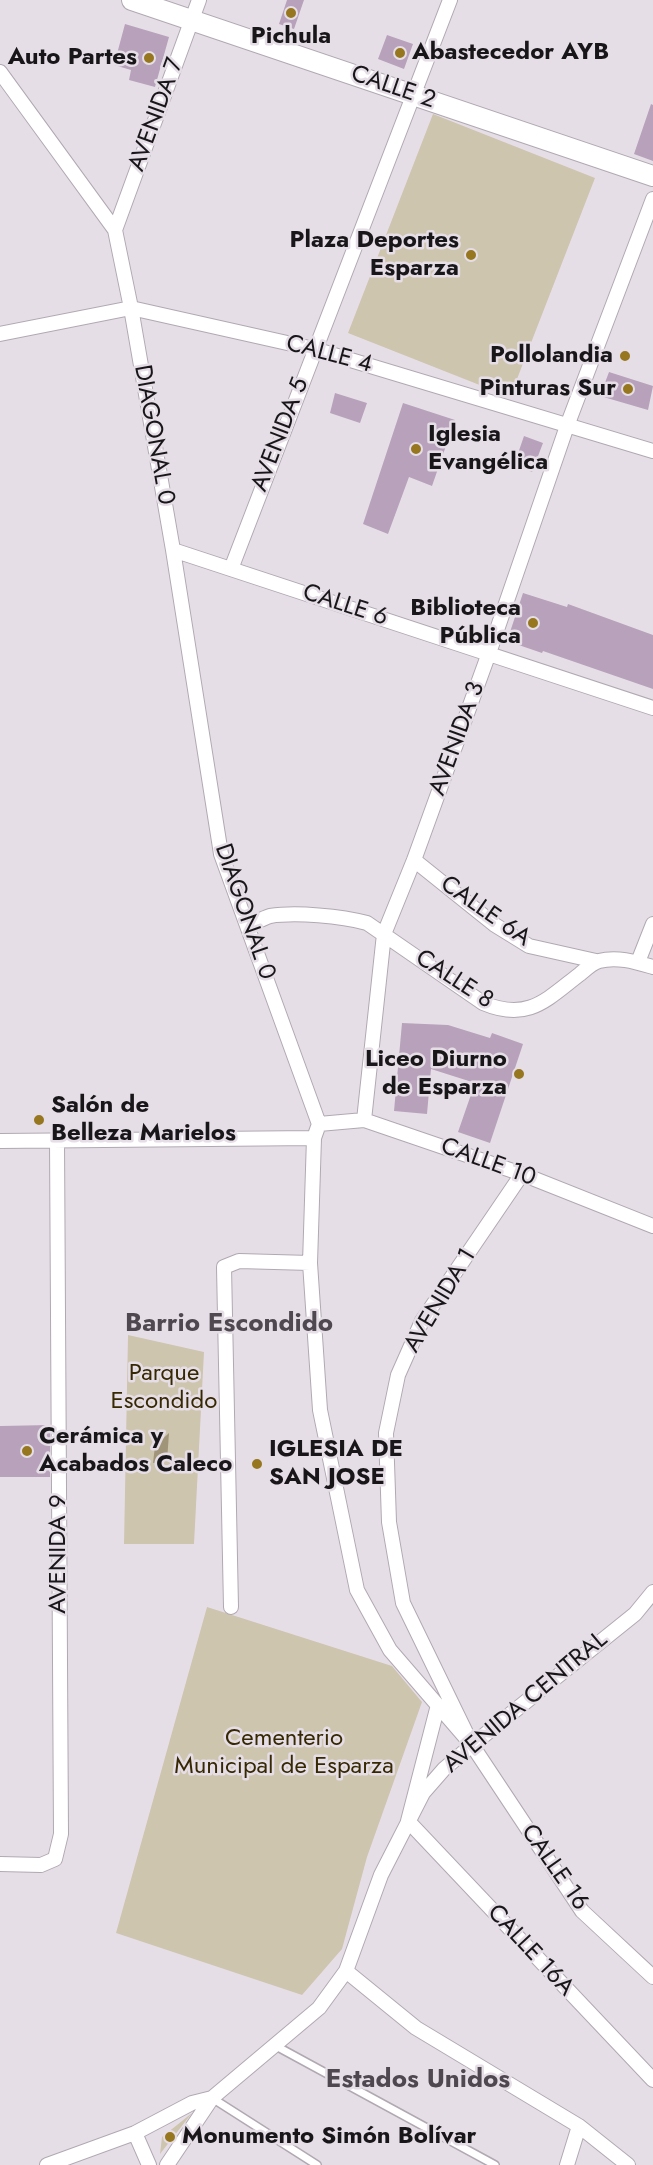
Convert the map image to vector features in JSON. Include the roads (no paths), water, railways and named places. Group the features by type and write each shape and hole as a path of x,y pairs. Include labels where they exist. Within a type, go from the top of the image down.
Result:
{"street":[{"name":"CALLE 2","path":"132,0 653,176"},
{"name":"AVENIDA 7","path":"115,230 200,0"},
{"name":"AVENIDA 5","path":"231,569 450,0"},
{"name":"DIAGONAL 0","path":"0,72 115,230 131,308 173,550 221,854 319,1124"},
{"name":"AVENIDA 3","path":"364,1119 384,934 414,860 489,653 567,426 653,199"},
{"name":"CALLE 4","path":"0,334 131,308 314,349 653,451"},
{"name":"CALLE 6","path":"173,550 653,708"},
{"name":"CALLE 6A","path":"414,860 495,925 529,946 596,961"},
{"name":"CALLE 8","path":"248,926 269,916 315,916 352,919 366,923 483,1003 501,1011 521,1012 542,1004 596,961"},
{"path":"638,962 653,924"},
{"path":"596,961 615,959 638,962 653,967"},
{"name":"CALLE 10","path":"319,1124 364,1119 522,1174 653,1226"},
{"path":"319,1124 314,1138 310,1263 320,1410 357,1590 390,1650 472,1745"},
{"path":"0,1141 314,1138"},
{"name":"AVENIDA 9","path":"0,1864 41,1865 56,1859 61,1834 57,1141"},
{"name":"AVENIDA 1","path":"472,1745 403,1604 389,1522 386,1433 398,1375 422,1321 522,1174"},
{"path":"231,1607 224,1267 239,1261 310,1263"},
{"name":"AVENIDA CENTRAL","path":"47,2165 135,2133 192,2103 212,2098 319,2008 346,1971 381,1875 423,1793 444,1769 472,1745 635,1614 653,1592"},
{"name":"AVENIDA CENTRAL","path":"408,1821 438,1705"},
{"name":"CALLE 16","path":"472,1745 582,1911 653,1977"},
{"name":"CALLE 16A","path":"408,1821 653,2080"},
{"path":"346,1971 416,2028 579,2126 628,2165"},
{"path":"167,2165 212,2098"},
{"path":"567,2165 579,2126"},
{"path":"135,2133 148,2165"}],"lane":[{"path":"276,2046 495,2165"},
{"path":"212,2098 317,2165"}],"place":[{"name":"Pichula","path":"291,13"},
{"name":"Abastecedor AYB","path":"400,53"},
{"name":"Auto Partes","path":"149,58"},
{"name":"Plaza Deportes Esparza","path":"471,255"},
{"name":"Pollolandia","path":"625,356"},
{"name":"Pinturas Sur","path":"628,389"},
{"name":"Iglesia Evangélica","path":"416,449"},
{"name":"Biblioteca Pública","path":"533,623"},
{"name":"Liceo Diurno de Esparza","path":"519,1074"},
{"name":"Salón de Belleza Marielos","path":"39,1120"},
{"name":"Cerámica y Acabados Caleco","path":"27,1451"},
{"name":"IGLESIA DE SAN JOSE","path":"257,1464"},
{"name":"Monumento Simón Bolívar","path":"170,2137"}],"district":[{"name":"Barrio Escondido","path":"229,1325"},
{"name":"Estados Unidos","path":"418,2081"}],"park label":[{"name":"Parque Escondido","path":"164,1388"},
{"name":"Cementerio Municipal de Esparza","path":"284,1753"}]}
